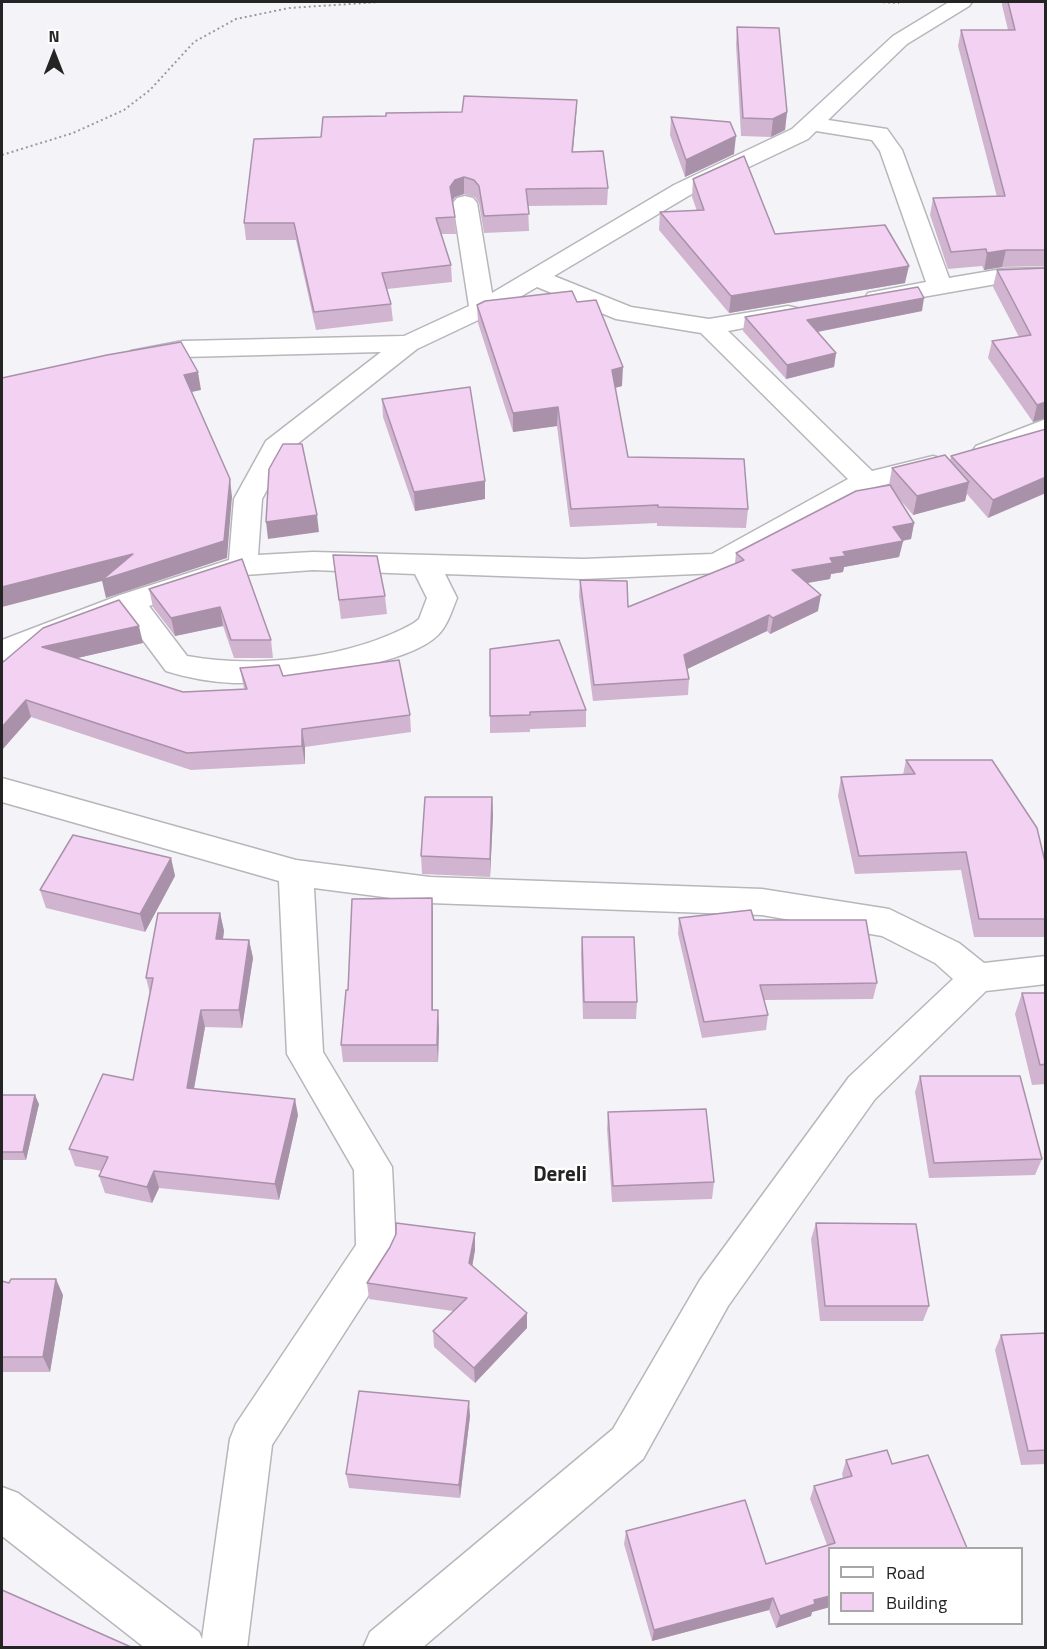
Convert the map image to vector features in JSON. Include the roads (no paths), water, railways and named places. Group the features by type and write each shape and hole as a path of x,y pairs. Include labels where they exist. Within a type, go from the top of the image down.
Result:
{"street":[{"path":"243,566 248,499 276,447 408,344 482,309 682,190 800,134 900,40 962,2"},
{"path":"813,124 879,134 891,150 940,287"},
{"path":"465,203 482,309"},
{"path":"849,303 1002,276 1046,275"},
{"path":"535,277 625,314 709,327 816,309"},
{"path":"709,327 866,482"},
{"path":"115,361 183,349 408,344"},
{"path":"2,651 130,602 243,566 313,561 583,569 718,563 866,482 990,451 1046,427"},
{"path":"130,602 177,664 200,669 245,672 314,664 390,648 427,629 442,598 425,564"},
{"path":"2,790 296,873 430,890 762,902 889,923 947,953 977,978"},
{"path":"224,1647 251,1439 376,1249 373,1167 305,1054 296,873"},
{"path":"386,1647 628,1444 714,1293 862,1088 977,978 1046,970"},
{"path":"2,1509 183,1647"}],"district":[{"name":"Dereli","path":"560,1176"}]}
